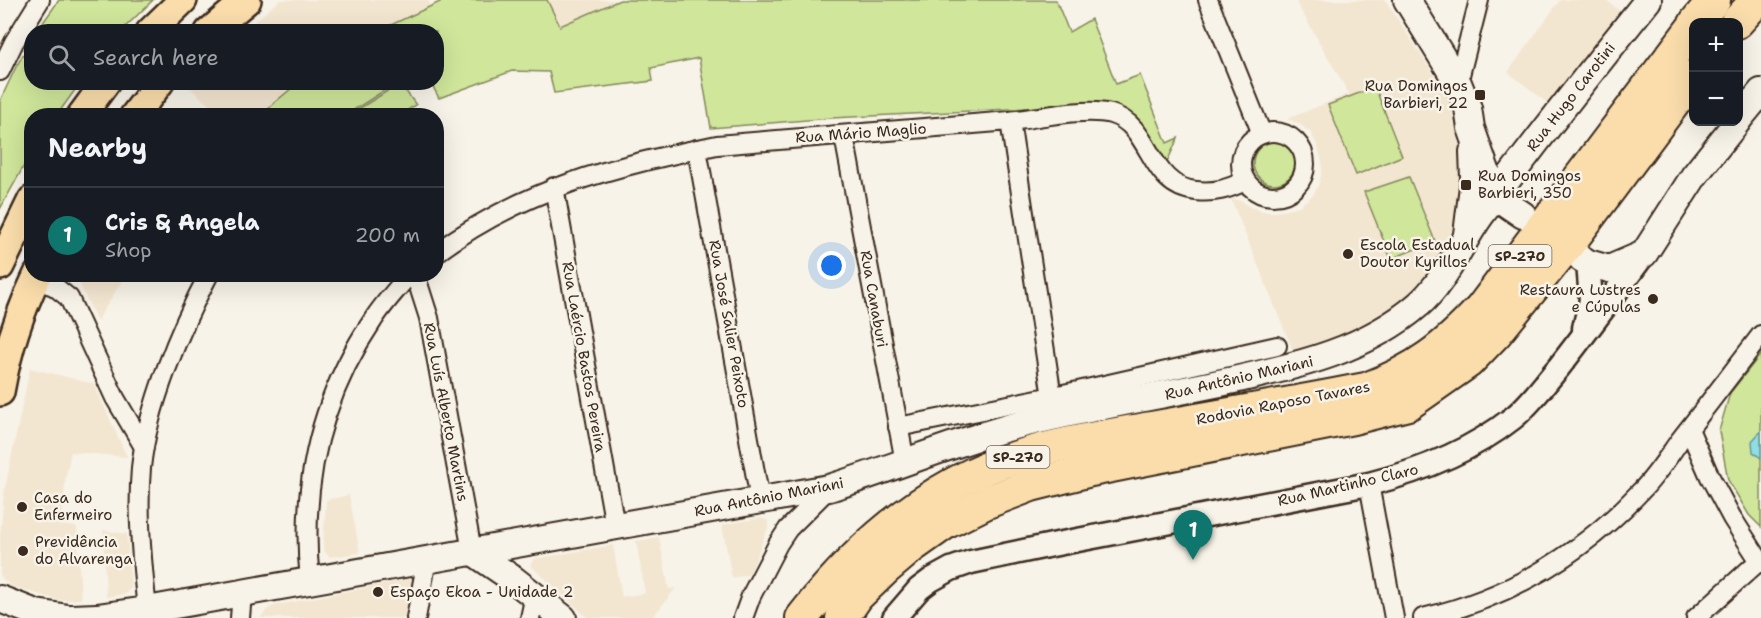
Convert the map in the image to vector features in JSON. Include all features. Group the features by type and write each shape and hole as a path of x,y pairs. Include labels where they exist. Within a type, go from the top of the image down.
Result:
{"highway":[{"name":"Rodovia Raposo Tavares","path":"1700,18 1714,0"},
{"path":"1741,18 1757,0"},
{"name":"Rodovia Raposo Tavares","path":"802,618 861,551 903,516 954,483 996,464 1073,442 1366,389 1396,378 1425,361 1457,335 1481,309 1689,32"},
{"name":"Rodovia Raposo Tavares","path":"842,618 857,596 885,569 945,523 987,502 1031,485 1091,470 1343,420 1408,404 1468,362 1497,333 1573,238 1689,83"}],"main road":[{"path":"158,24 183,0"},
{"path":"218,24 247,0"},
{"path":"1407,0 1458,82 1468,108 1474,163 1467,235"},
{"name":"Rua Hugo Carotini","path":"1510,207 1525,156 1648,0"},
{"path":"87,108 100,90"},
{"path":"140,108 154,90"},
{"name":"Rua Martinho Claro","path":"1743,115 1761,92"},
{"name":"Rua Martinho Claro","path":"1644,254 1694,176 1734,126"},
{"path":"1471,128 1497,156 1513,159 1525,156"},
{"path":"1471,128 1510,207"},
{"name":"Rua Antônio Mariani","path":"0,599 36,613 70,618 97,617 830,488 1010,427 1054,407 1177,393 1293,367 1323,357 1352,345 1401,319 1420,304 1444,273 1467,235 1510,207"},
{"path":"0,265 24,216"},
{"path":"1585,261 1609,269 1644,254"},
{"path":"0,392 5,362 35,282"},
{"path":"472,551 532,607 563,618"}],"street":[{"path":"25,24 40,0"},
{"path":"1208,0 1262,134"},
{"path":"1458,82 1479,0"},
{"path":"0,70 24,26"},
{"name":"Rua Mário Maglio","path":"444,247 497,213 554,187 620,166 697,149 789,138 844,136 1077,113 1112,114 1119,118 1135,131 1166,178 1181,188 1214,192 1231,188 1245,181"},
{"path":"1010,121 1054,407"},
{"path":"1273,132 1284,134 1294,139 1302,148 1306,170 1295,189 1285,195 1274,197 1262,195 1252,190 1245,181 1241,171 1241,159 1245,148 1262,134 1273,132"},
{"name":"Rua Canaburi","path":"844,136 905,462"},
{"name":"Rua José Salier Peixoto","path":"697,149 772,498 787,509 788,529"},
{"name":"Rua Laércio Bastos Pereira","path":"554,187 615,526"},
{"name":"Rua Martinho Claro","path":"894,618 919,589 931,580 951,569 971,562 1369,484 1407,475 1442,461 1472,446 1514,418 1531,402 1644,254"},
{"path":"1582,338 1591,300 1585,261"},
{"path":"46,282 69,298 115,398 144,447"},
{"path":"147,609 140,550 141,470 144,447 170,360 205,282"},
{"path":"310,581 306,526 308,496 314,455 323,422 338,382 352,354 373,319 403,282"},
{"name":"Rua Luís Alberto Martins","path":"418,282 429,318 472,551"},
{"path":"1423,618 1484,599 1540,573 1571,553 1606,525 1642,489 1761,335"},
{"name":"Rua Antônio Mariani","path":"898,427 1054,407 1277,346"},
{"path":"1689,429 1710,477 1732,518 1760,562 1696,618"},
{"path":"1369,484 1394,618"},
{"path":"743,618 751,596 788,529 830,488"},
{"path":"416,618 428,559"},
{"path":"240,618 242,593"}],"shaded area":[{"path":"280,0 428,0 431,6 391,24 252,24"},
{"path":"547,0 620,0 559,26"},
{"path":"1295,0 1385,0 1441,85 1451,107 1462,158 1462,182 1447,247 1429,275 1394,309 1366,326 1295,356 1231,199 1242,201 1250,207 1263,211 1275,212 1299,206 1314,194 1322,171 1322,161 1317,145 1311,133 1298,123 1287,119 1349,94"},
{"path":"1560,0 1606,0 1621,12 1551,106 1508,72"},
{"path":"192,90 290,90 270,108 212,108"},
{"path":"79,282 122,282 97,321"},
{"path":"30,368 94,384 127,457 71,452 66,475 61,525 77,527 81,599 57,600 11,586 0,574 0,536 4,493"},
{"path":"349,495 360,553 330,557 324,551 323,545 326,500"},
{"path":"759,518 767,520 769,525 750,574 732,578 722,525"},
{"path":"103,530 127,534 131,588 125,594 106,597"},
{"path":"659,537 669,589 676,588 652,618 588,618 530,565 534,559 613,545 622,597 645,593 636,541"},
{"name":"Espaço Ekoa - Unidade 2","path":"414,578 407,618 260,618 269,608 277,605"}],"green space":[{"path":"59,0 153,0 128,24 42,24"},
{"path":"444,0 547,0 560,26 620,0 1056,0 1069,32 1091,19 1116,84 1140,75 1167,143 1178,138 1166,164 1139,127 1088,105 831,118 711,128 699,58 651,68 653,81 554,93 549,72 512,71 439,98 435,90 444,90 444,24 393,24"},
{"path":"24,53 24,90 75,90 62,108 24,108 24,166 0,209 0,101"},
{"path":"1375,87 1402,156 1356,175 1328,105"},
{"path":"290,90 385,90 357,108 269,108"},
{"path":"389,90 405,90 416,105 411,108 360,108"},
{"path":"1274,142 1289,148 1295,163 1289,178 1274,184 1259,178 1253,163 1259,148"},
{"path":"1409,177 1435,241 1391,259 1364,192"},
{"path":"1761,354 1761,527 1749,515 1728,480 1719,431 1730,393"}],"water":[{"path":"1761,431 1761,458 1753,452 1752,441"}],"place":[{"name":"Rua Domingos Barbieri, 22","path":"1480,95"},
{"name":"Rua Domingos Barbieri, 350","path":"1466,185"},
{"name":"Escola Estadual Doutor Kyrillos","path":"1348,254"},
{"name":"Restaura Lustres e Cúpulas","path":"1653,299"},
{"name":"Casa do Enfermeiro","path":"22,507"},
{"name":"Previdência do Alvarenga","path":"23,551"},
{"name":"Cris & Angela","path":"1193,560"},
{"name":"Espaço Ekoa - Unidade 2","path":"378,592"}]}
